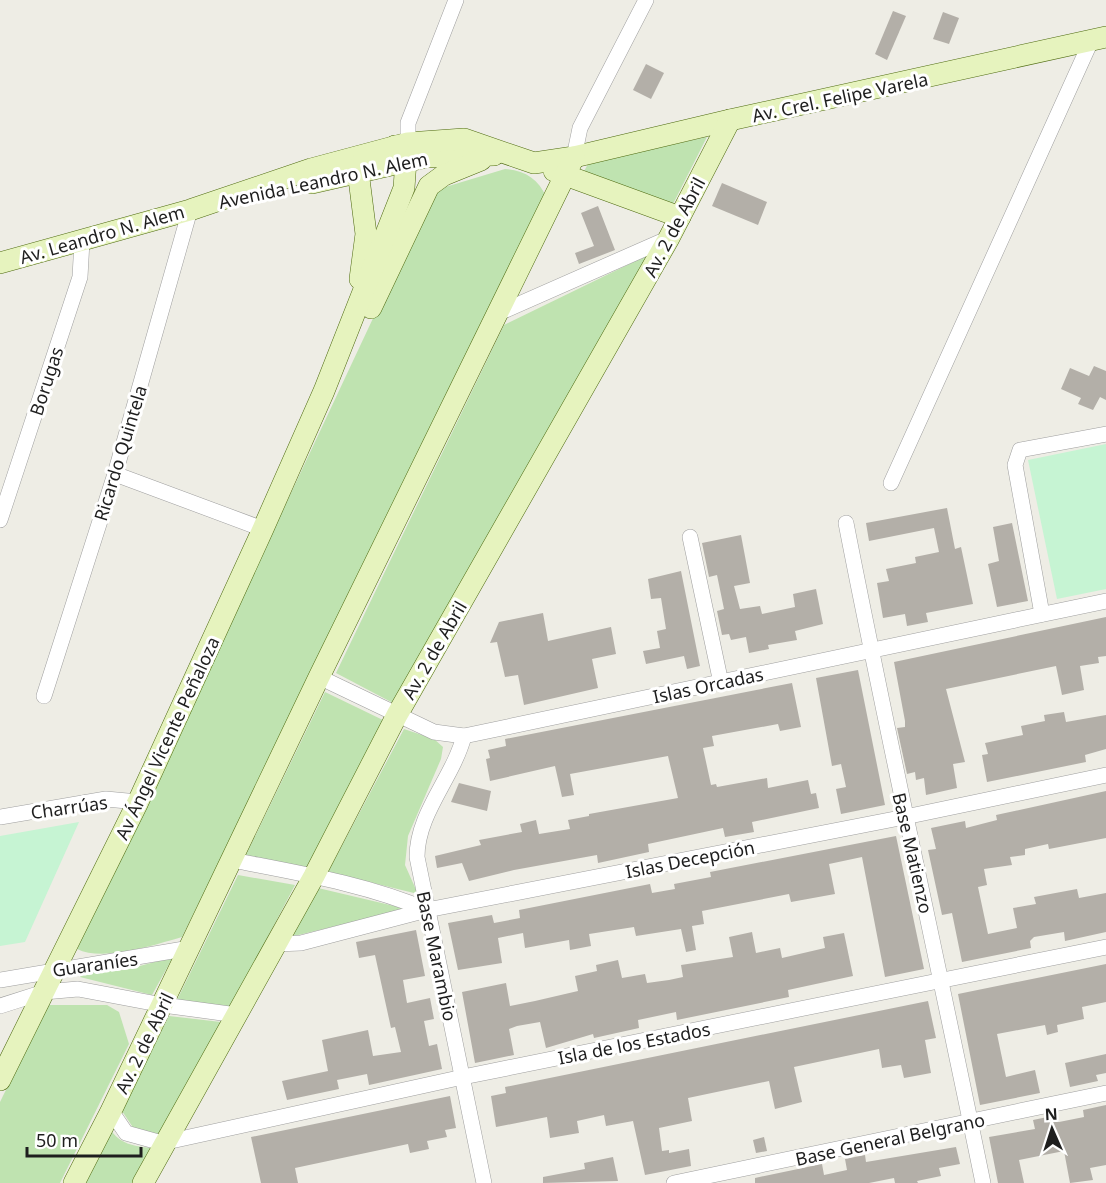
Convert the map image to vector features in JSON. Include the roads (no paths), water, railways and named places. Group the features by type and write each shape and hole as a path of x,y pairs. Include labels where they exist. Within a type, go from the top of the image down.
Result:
{"main road":[{"name":"Av. Crel. Felipe Varela","path":"570,167 730,120 1099,39"},
{"name":"Av. 2 de Abril","path":"142,1183 162,1143 237,1015 314,876 397,715 669,238 730,120"},
{"name":"Avenida Leandro N. Alem","path":"196,208 260,185 398,149 447,155 503,156 534,163 570,167"},
{"path":"398,149 404,188 324,391 362,273 366,234 358,171 362,160 398,149"},
{"path":"333,369 347,354 362,326 429,186 444,175 503,156"},
{"path":"570,167 680,217"},
{"name":"Av. 2 de Abril","path":"74,1183 163,1005 320,677 570,167"},
{"name":"Avenida Leandro N. Alem","path":"196,208 358,171"},
{"name":"Av. Leandro N. Alem","path":"0,263 196,208"},
{"name":"Av Ángel Vicente Peñaloza","path":"0,1080 138,801 324,391"}],"street":[{"path":"398,149 456,0"},
{"path":"570,167 580,128 646,0"},
{"path":"891,483 1099,39"},
{"name":"Ricardo Quintela","path":"44,696 196,208"},
{"path":"499,313 669,238"},
{"name":"Borugas","path":"0,520 80,277 82,241"},
{"path":"1042,614 1015,476 1015,465 1020,450 1106,434"},
{"path":"115,474 263,529"},
{"name":"Base Matienzo","path":"846,524 905,817 942,980 983,1183"},
{"path":"690,537 721,683"},
{"name":"Islas Orcadas","path":"320,677 434,732 464,736 1106,601"},
{"name":"Base Marambio","path":"464,736 457,758 421,828 417,843 417,857 484,1183"},
{"name":"Islas Decepción","path":"276,944 301,943 428,910 905,817 1106,775"},
{"name":"Charrúas","path":"0,817 106,799 138,801"},
{"path":"232,860 314,876 405,900 428,910"},
{"name":"Isla de los Estados","path":"162,1143 463,1077 1106,947"},
{"name":"Guaraníes","path":"0,980 57,968 189,948"},
{"name":"Guaraníes","path":"0,1006 44,992 78,989 163,1005 237,1015"},
{"name":"Base General Belgrano","path":"674,1183 1106,1093"},
{"path":"111,1111 126,1133 140,1139 162,1143"}]}
